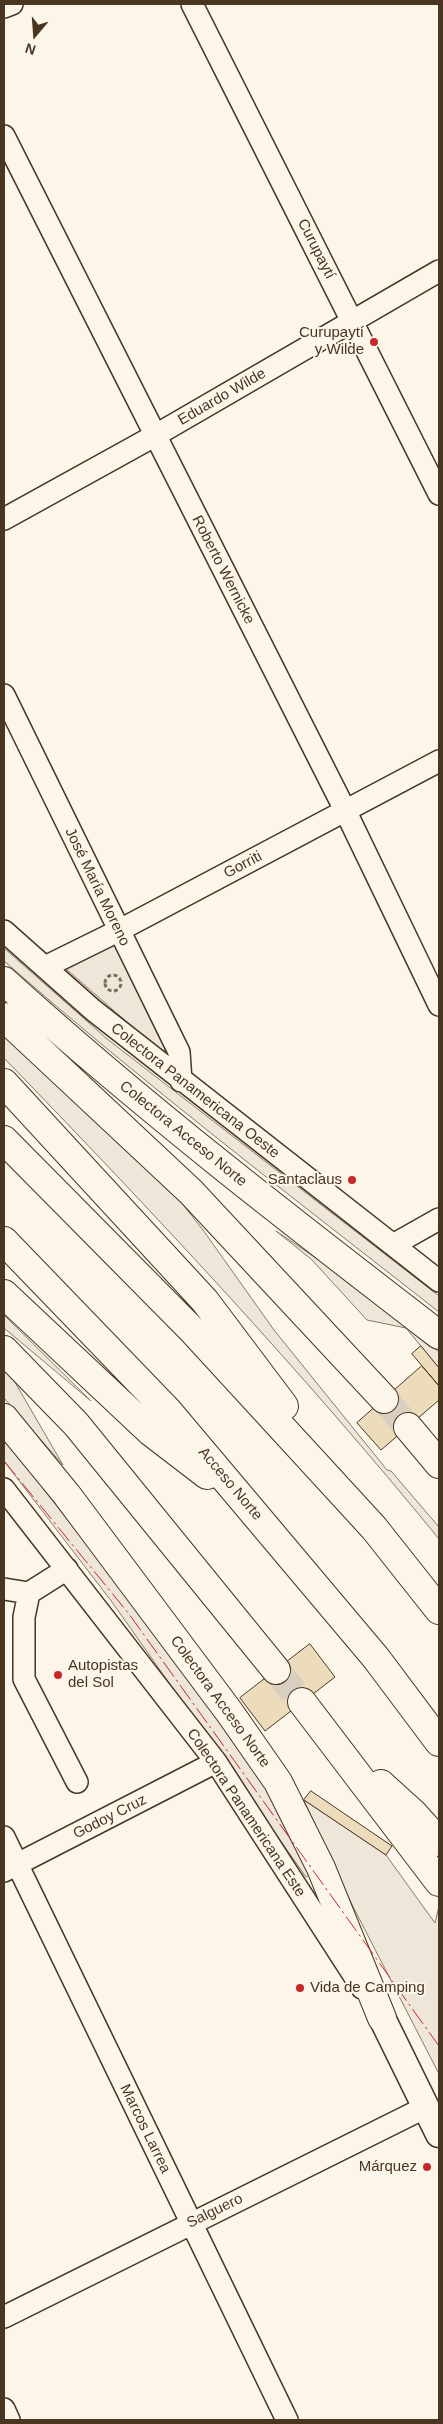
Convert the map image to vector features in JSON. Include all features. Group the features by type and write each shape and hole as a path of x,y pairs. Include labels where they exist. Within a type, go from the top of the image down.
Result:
{"highway":[{"name":"Colectora Acceso Norte","path":"4,981 154,1112 243,1184 439,1335"},
{"path":"4,1017 191,1192 384,1399"},
{"path":"4,1083 205,1301 374,1528 439,1610"},
{"path":"4,1140 194,1332 374,1528"},
{"name":"Acceso Norte","path":"4,1241 168,1411 376,1658 439,1742"},
{"path":"4,1294 151,1432 246,1504"},
{"path":"4,1350 76,1424 276,1670"},
{"name":"Colectora Acceso Norte","path":"4,1418 67,1494 278,1782 321,1868 382,2018"},
{"path":"408,1427 439,1464"},
{"path":"302,1702 439,1882"},
{"path":"338,1748 399,1799 439,1842"}],"main road":[{"name":"Colectora Panamericana Este","path":"382,2018 439,2134"}],"street":[{"path":"4,7 12,4"},
{"name":"Curupaytí","path":"192,4 439,494"},
{"name":"Roberto Wernicke","path":"4,136 345,810 439,1005"},
{"name":"Eduardo Wilde","path":"4,519 156,435 439,271"},
{"name":"José María Moreno","path":"4,695 118,931 179,1052 181,1081"},
{"name":"Gorriti","path":"45,967 118,931 439,761"},
{"name":"Colectora Panamericana Oeste","path":"4,932 92,1010 439,1280"},
{"path":"393,1245 439,1219"},
{"name":"Colectora Panamericana Este","path":"4,1489 216,1762 333,1947 382,2018"},
{"path":"4,1589 29,1593 67,1569"},
{"path":"29,1593 24,1617 22,1646 24,1679 77,1782"},
{"path":"4,1658 22,1646"},
{"name":"Godoy Cruz","path":"10,1867 216,1762"},
{"name":"Marcos Larrea","path":"4,1837 10,1867 191,2223 287,2420"},
{"name":"Salguero","path":"4,2317 426,2107"},
{"path":"4,2410 9,2420"}],"path":[{"path":"114,975 119,978 120,988 113,991 106,987 105,982 107,978 114,975"}],"shaded area":[{"path":"117,943 166,1048 164,1051 159,1050 65,968"},
{"path":"4,948 106,1038 439,1296 439,1312 110,1052 4,961"},
{"path":"4,1023 177,1197 203,1230 274,1330 387,1470 391,1471 439,1527 439,1539 281,1354 116,1175 4,1058"},
{"path":"276,1231 344,1277 439,1352 439,1368 406,1328 367,1320 312,1260"},
{"path":"4,1315 91,1401 4,1328"},
{"path":"4,1366 16,1384 63,1465 4,1398"},
{"path":"4,1441 32,1474 255,1763 314,1872 306,1877 112,1602 4,1461"},
{"path":"304,1800 386,1855 435,1923 439,1906 439,2074 344,1889"}],"building":[{"path":"421,1346 439,1368 439,1386 412,1354"},
{"path":"422,1366 439,1386 439,1400 381,1450 357,1423"},
{"path":"310,1644 335,1677 265,1731 240,1698"},
{"path":"311,1791 392,1846 386,1855 304,1800"}],"tunnel":[{"path":"384,1399 408,1427"},
{"path":"276,1670 302,1702"}],"power":[{"path":"4,1461 129,1614 439,2046"}],"place":[{"name":"Curupaytí y Wilde","path":"374,342"},
{"name":"Santaclaus","path":"352,1180"},
{"name":"Autopistas del Sol","path":"58,1675"},
{"name":"Vida de Camping","path":"300,1988"},
{"name":"Márquez","path":"427,2167"}]}
